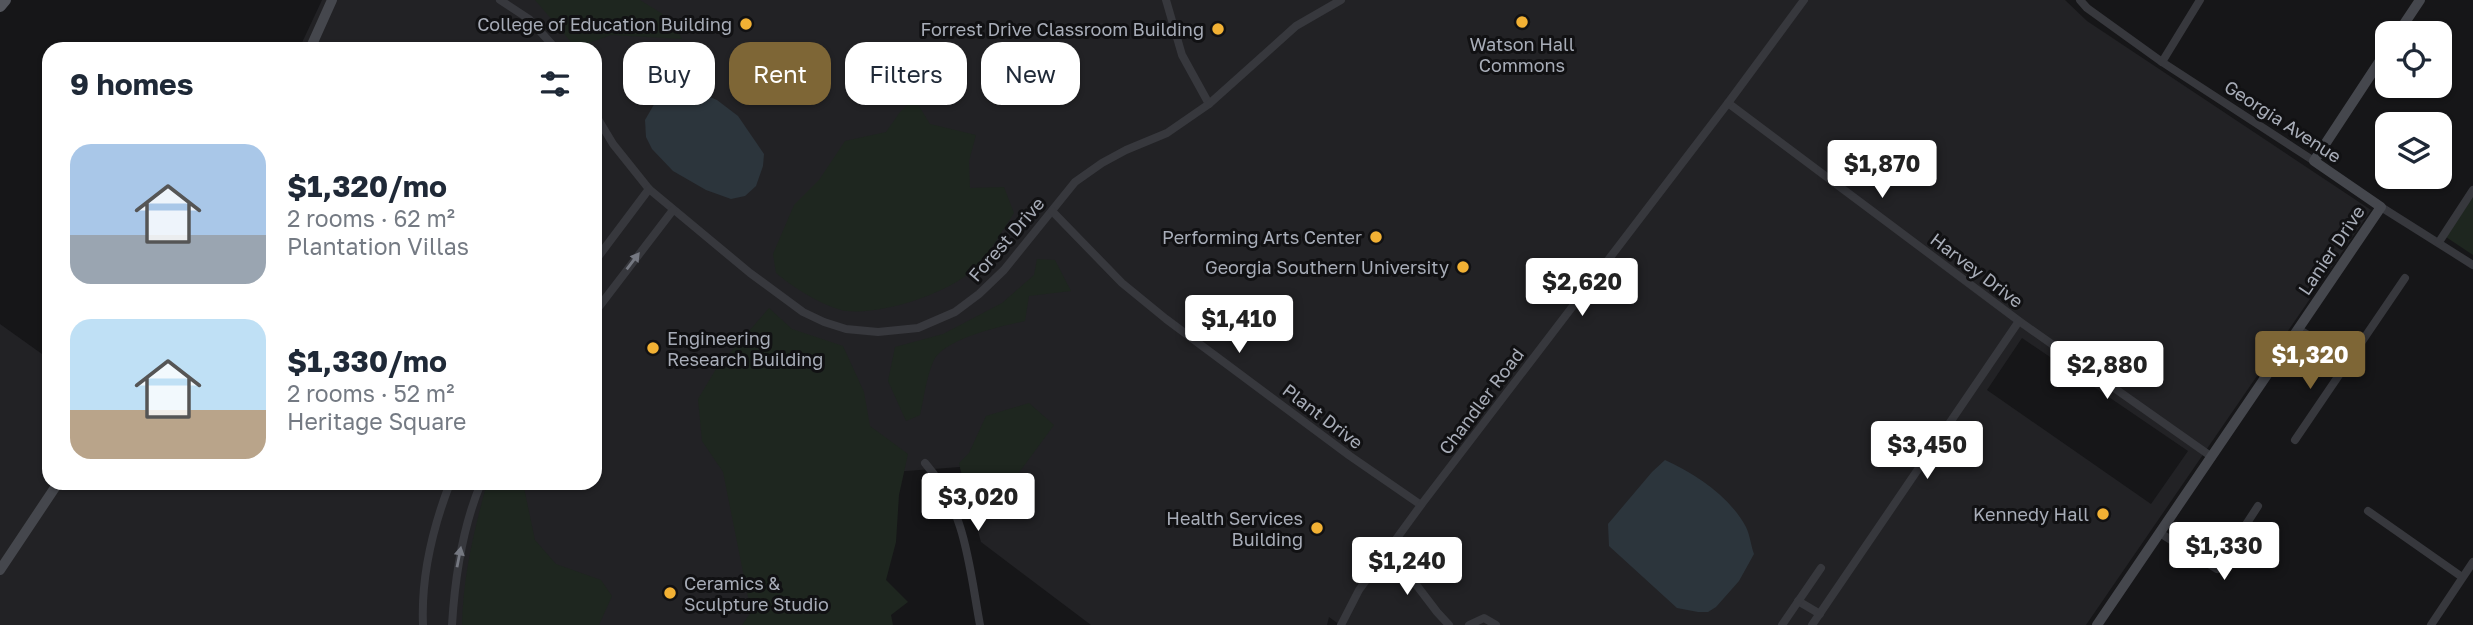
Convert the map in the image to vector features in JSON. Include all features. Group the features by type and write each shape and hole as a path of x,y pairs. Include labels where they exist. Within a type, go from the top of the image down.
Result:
{"main road":[{"path":"0,6 5,0"}],"street":[{"path":"313,42 332,0"},
{"path":"500,0 529,19 550,42"},
{"path":"1166,0 1182,55 1209,104"},
{"name":"Forest Drive","path":"602,126 649,189 750,274 803,312 835,326 878,332 918,328 956,312 979,294 1004,270 1075,182 1102,163 1167,133 1209,104 1296,26 1341,0"},
{"name":"Chandler Road","path":"1341,625 1359,590 1421,505 1804,0"},
{"name":"Georgia Avenue","path":"2080,0 2087,8 2162,62 2473,265"},
{"path":"2162,62 2200,0"},
{"path":"2406,21 2420,0"},
{"path":"2314,161 2375,68"},
{"name":"Harvey Drive","path":"1728,103 2019,321 2212,457"},
{"path":"602,252 649,189"},
{"path":"2439,242 2473,190"},
{"name":"Lanier Drive","path":"2097,625 2381,207"},
{"path":"602,303 673,210"},
{"name":"Plant Drive","path":"1052,211 1122,283 1167,319 1350,456 1421,505"},
{"path":"2295,440 2405,278"},
{"path":"1812,625 2019,321"},
{"path":"2298,329 2348,359"},
{"path":"925,463 936,476 958,516 964,535 980,625"},
{"path":"0,570 53,490"},
{"path":"423,625 422,602 437,516 447,490"},
{"path":"452,625 465,526 478,490"},
{"path":"2160,533 2217,569 2258,506"},
{"path":"2368,511 2462,578"},
{"path":"1389,549 1449,625"},
{"path":"2431,625 2473,562"},
{"path":"1782,625 1821,568"},
{"path":"1798,601 1820,614"},
{"path":"1469,625 1484,618 1496,625"}],"shaded area":[{"name":"Georgia Southern University","path":"322,0 2065,0 2087,21 2371,210 2086,625 1340,625 1329,617 1327,625 1091,625 981,542 960,467 825,477 819,625 0,625 0,324 42,354 42,490 602,490 602,42 302,42","holes":["2022,338 2188,451 2151,504 1987,390"]},
{"path":"535,0 640,0 661,13 676,28 682,39 611,35 592,42 571,42"},
{"path":"715,99 717,100 738,116 764,154 756,186 745,196 731,199 706,190 673,171 652,149 646,137 645,120 654,105 715,105"},
{"path":"907,105 918,105 930,124 976,135 969,161 970,188 1004,187 1014,213 979,264 962,279 947,287 913,301 877,310 847,311 830,306 776,273 773,254 794,205 819,180 845,141 886,132"},
{"path":"2473,197 2473,255 2446,237"},
{"path":"1037,259 1055,260 1071,291 1029,296 1025,321 960,340 939,354 933,362 920,415 906,421 888,381 895,347 943,334 1002,303 1034,275"},
{"path":"769,308 792,329 843,346 864,392 870,426 908,454 899,495 896,542 886,580 908,602 891,615 893,625 742,625 751,612 723,472 702,441 698,399 716,369"},
{"path":"1029,403 1054,425 980,526 970,510 959,463 969,453 986,416"},
{"path":"1665,460 1700,479 1722,496 1749,533 1754,554 1739,581 1716,607 1708,612 1677,608 1609,546 1608,524"},
{"path":"485,490 524,490 535,540 556,564 601,580 612,596 599,625 462,625 464,589"}],"place":[{"name":"Watson Hall Commons","path":"1522,22"},
{"name":"College of Education Building","path":"746,24"},
{"name":"Forrest Drive Classroom Building","path":"1218,29"},
{"name":"Performing Arts Center","path":"1376,237"},
{"name":"Georgia Southern University","path":"1463,267"},
{"name":"Engineering Research Building","path":"653,348"},
{"name":"Kennedy Hall","path":"2103,514"},
{"name":"Health Services Building","path":"1317,528"},
{"name":"Ceramics & Sculpture Studio","path":"670,593"}]}
